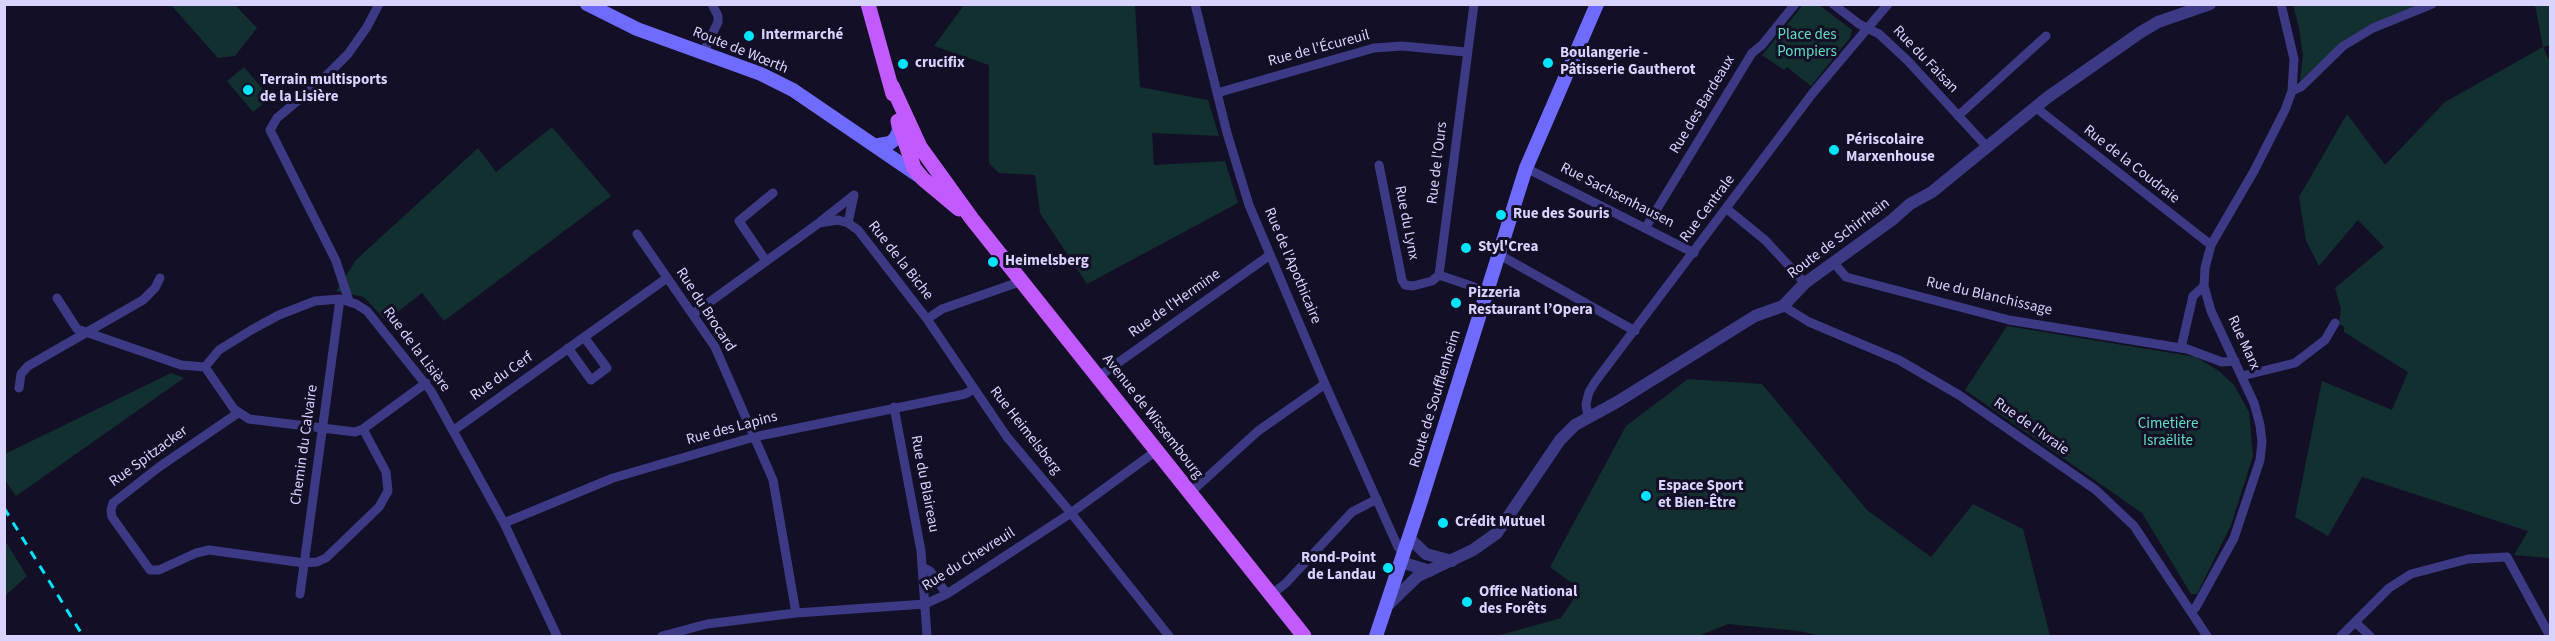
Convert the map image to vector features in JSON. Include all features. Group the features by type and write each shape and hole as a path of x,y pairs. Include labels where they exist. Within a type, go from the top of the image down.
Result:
{"main road":[{"name":"Route de Wœrth","path":"587,4 637,29 761,74 793,90 923,179"},
{"name":"Avenue de Wissembourg","path":"868,4 910,146 948,185 972,219 1304,636"},
{"name":"Route de Soufflenheim","path":"1376,636 1526,168 1597,4"},
{"name":"Avenue de Wissembourg","path":"892,86 898,121 923,179 972,219"},
{"path":"875,145 890,143 895,139 899,131 898,121"},
{"path":"875,145 910,146"},
{"path":"889,156 897,158 910,146"}],"street":[{"path":"205,367 219,350 268,321 315,301 344,300 336,261 270,130 277,118 320,82 348,54 367,27 379,4"},
{"path":"703,53 718,22 718,16 712,4"},
{"name":"Rue de l'Apothicaire","path":"1195,4 1217,93 1249,205 1325,384 1403,557"},
{"name":"Rue de l'Ours","path":"1439,276 1466,52 1474,4"},
{"name":"Rue des Bardeaux","path":"1646,227 1752,53 1762,45 1795,4"},
{"name":"Rue Centrale","path":"1588,417 1586,405 1589,392 1812,94 1888,4"},
{"name":"Route de Schirrhein","path":"1387,606 1418,576 1473,550 1497,533 1560,440 1575,425 1617,402 1755,316 1783,306 1805,283 1892,220 1910,204 1932,192 2034,107 2158,22 2210,4"},
{"name":"Rue Marx","path":"2191,612 2196,607 2234,538 2260,460 2262,442 2254,403 2211,311 2204,286 2205,268 2211,245 2254,171 2285,110 2292,91 2294,59 2281,4"},
{"name":"Rue Marx","path":"2292,91 2301,87 2343,46 2363,34 2432,4"},
{"name":"Rue du Faisan","path":"1834,5 1859,24 1879,34 1908,61 1987,147"},
{"path":"1958,116 2046,36"},
{"name":"Rue de l'Écureuil","path":"1217,93 1374,48 1402,46 1466,52"},
{"name":"Rue de la Coudraie","path":"2034,107 2211,245"},
{"name":"Rue du Lynx","path":"1379,165 1402,280 1406,285 1413,286 1432,281 1439,276"},
{"name":"Rue Sachsenhausen","path":"1526,168 1694,253"},
{"path":"766,261 739,220 773,194"},
{"name":"Rue de la Biche","path":"693,314 854,195 848,223"},
{"path":"1727,209 1765,240 1805,283"},
{"name":"Rue de la Biche","path":"819,223 838,220 858,230 927,319"},
{"name":"Rue du Brocard","path":"636,234 715,347 773,480 796,613"},
{"path":"1498,254 1635,331"},
{"name":"Rue de l'Hermine","path":"1098,377 1270,255"},
{"name":"Rue du Blanchissage","path":"1834,263 1846,277 2009,320 2181,348 2222,362 2235,361"},
{"path":"1439,276 1486,291"},
{"path":"19,388 21,374 28,366 143,300 152,292 160,278"},
{"name":"Rue du Cerf","path":"454,430 667,278"},
{"path":"927,319 942,309 1022,281"},
{"path":"2181,348 2193,297 2204,286"},
{"path":"57,298 77,329 87,334 181,365 205,367 238,413 249,419 350,432 363,429 426,382"},
{"name":"Rue de la Lisière","path":"344,300 362,307 373,317 426,382 504,523 557,636"},
{"name":"Chemin du Calvaire","path":"300,594 322,429 344,300"},
{"name":"Rue de l'Ivraie","path":"1783,306 1809,322 1899,360 1949,389 2096,490 2134,526 2207,636"},
{"name":"Rue Heimelsberg","path":"927,319 1007,437 1169,636"},
{"path":"2242,376 2295,363 2325,340 2335,323"},
{"path":"568,348 591,380 607,368 584,337"},
{"path":"1190,493 1258,431 1325,384"},
{"name":"Rue des Lapins","path":"504,523 613,478 754,438 965,394 974,389"},
{"name":"Rue du Blaireau","path":"894,407 922,567 927,636"},
{"name":"Rue Spitzacker","path":"238,413 120,496 111,506 112,517 144,564 153,571 209,550 304,563 317,562 330,555 387,496 388,477 363,429"},
{"name":"Rue du Chevreuil","path":"662,636 707,624 796,613 925,604 947,594 1071,513 1156,451"},
{"path":"1271,595 1286,583 1352,512 1377,499"},
{"path":"1391,529 1409,538 1426,554 1452,561"},
{"path":"1403,557 1430,571"},
{"path":"2341,636 2389,588 2410,574 2468,559 2507,557 2550,636"},
{"path":"922,567 930,571 947,594"},
{"path":"2355,622 2370,636"}],"green space":[{"path":"171,5 235,5 257,28 235,56 218,58"},
{"path":"964,5 1135,5 1140,87 1208,100 1219,136 1152,133 1154,165 1225,161 1238,203 1087,284 1040,213 1035,175 999,173 989,163 989,65 934,46"},
{"name":"Place des Pompiers","path":"1803,5 1819,5 1852,30 1850,38 1811,86 1787,67 1784,70 1762,55"},
{"path":"2293,5 2424,5 2370,25 2344,40 2300,81 2303,55"},
{"path":"2535,5 2550,5 2550,45 2543,47"},
{"path":"2543,47 2550,62 2550,558 2514,555 2528,531 2362,477 2328,536 2295,517 2322,381 2392,410 2408,372 2344,332 2344,326 2339,324 2341,309 2335,288 2384,247 2358,220 2319,266 2306,241 2299,197 2347,114 2385,165 2445,102"},
{"name":"Terrain multisports de la Lisière","path":"244,67 270,98 253,112 227,81"},
{"path":"552,127 611,196 444,321 422,293 386,321 364,297 336,291 356,260 478,148 496,172"},
{"name":"Cimetière Israëlite","path":"2007,326 2196,357 2219,371 2234,385 2249,412 2253,456 2231,525 2197,594 2191,594 2142,513 1965,390"},
{"path":"171,373 184,378 16,496 5,480 5,454"},
{"path":"1688,379 1762,384 1867,510 1931,557 1973,504 2023,529 2050,636 1821,636 1799,631 1728,624 1698,636 1497,636 1561,618 1580,589 1550,567 1626,426"},
{"path":"4,539 27,576 5,596 4,596"}],"railway":[{"path":"4,508 83,636"}],"place":[{"name":"Intermarché","path":"749,36"},
{"name":"Boulangerie - Pâtisserie Gautherot","path":"1548,63"},
{"name":"crucifix","path":"903,64"},
{"name":"Terrain multisports de la Lisière","path":"248,90"},
{"name":"Périscolaire Marxenhouse","path":"1834,150"},
{"name":"Rue des Souris","path":"1501,215"},
{"name":"Styl'Crea","path":"1466,248"},
{"name":"Heimelsberg","path":"993,262"},
{"name":"Pizzeria Restaurant l’Opera","path":"1456,303"},
{"name":"Espace Sport et Bien-Être","path":"1646,496"},
{"name":"Crédit Mutuel","path":"1443,523"},
{"name":"Rond-Point de Landau","path":"1388,568"},
{"name":"Office National des Forêts","path":"1467,602"}]}
